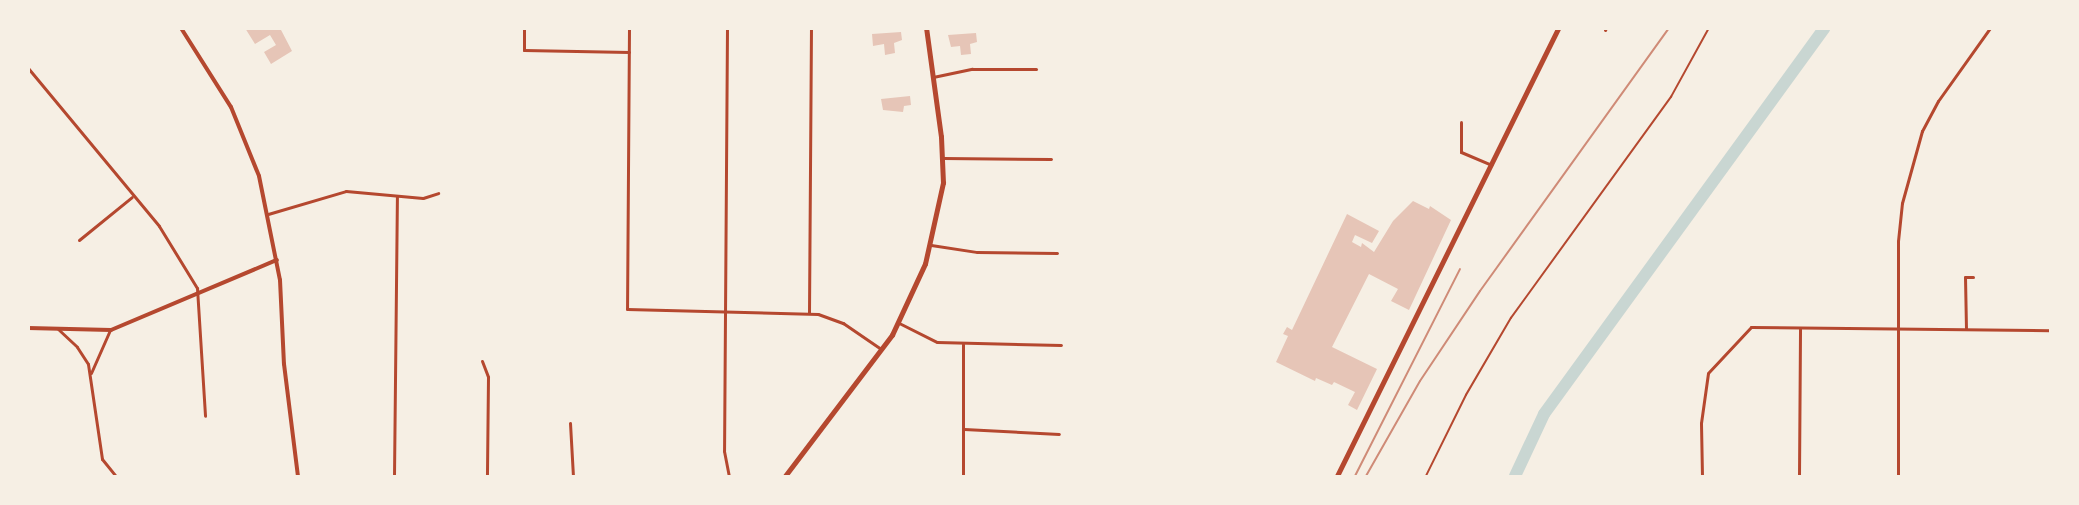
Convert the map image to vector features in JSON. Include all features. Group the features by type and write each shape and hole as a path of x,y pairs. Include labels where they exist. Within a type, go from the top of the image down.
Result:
{"main road":[{"path":"785,477 899,323 931,245 943,183 943,158 926,28"},
{"path":"1337,477 1558,28"}],"street":[{"path":"181,28 240,127 268,214 277,260 289,423 298,477"},
{"path":"524,28 524,50 629,52"},
{"path":"629,28 627,309 809,313 832,317 881,349"},
{"path":"728,28 724,451 729,477"},
{"path":"809,313 811,28"},
{"path":"1898,477 1898,241 1911,166 1922,131 1938,101 1990,28"},
{"path":"28,68 168,238 200,293 205,416"},
{"path":"933,77 972,69 1036,69"},
{"path":"1461,122 1461,152 1492,166"},
{"path":"943,158 1051,159"},
{"path":"268,214 346,191 423,198 438,193"},
{"path":"79,240 132,196"},
{"path":"394,477 397,196"},
{"path":"931,245 977,252 1057,253"},
{"path":"28,328 111,330 277,260"},
{"path":"1966,329 1965,277 1973,277"},
{"path":"899,323 937,342 1060,345"},
{"path":"1702,477 1703,399 1713,364 1751,327 1800,330 1899,328 2050,330"},
{"path":"58,330 77,347 90,375 102,459 116,477"},
{"path":"90,375 111,330"},
{"path":"1799,477 1800,330"},
{"path":"963,344 963,477"},
{"path":"482,361 488,377 487,477"},
{"path":"570,423 573,477"},
{"path":"964,429 1059,434"}],"path":[{"path":"1426,477 1466,395 1511,318 1671,97 1709,28"}],"building":[{"path":"245,28 280,28 292,51 271,64 264,52 276,45 270,35 255,44"},
{"path":"901,32 902,40 894,43 895,53 885,55 884,44 873,46 872,34"},
{"path":"976,33 977,42 970,44 971,54 961,55 960,46 951,47 948,35"},
{"path":"910,96 911,105 904,106 903,112 883,110 881,99"},
{"path":"1413,201 1429,209 1430,206 1451,220 1409,310 1391,301 1398,289 1369,274 1332,347 1377,369 1357,410 1348,405 1355,392 1334,382 1332,385 1316,378 1315,381 1276,362 1288,336 1283,334 1287,327 1292,330 1347,214 1379,231 1372,243 1355,235 1352,242 1361,247 1362,243 1374,252 1393,221"}],"waterway":[{"path":"1515,476 1544,414 1824,28"}],"railway":[{"path":"1366,476 1420,381 1480,291 1669,28"},
{"path":"1355,476 1460,269"}]}
